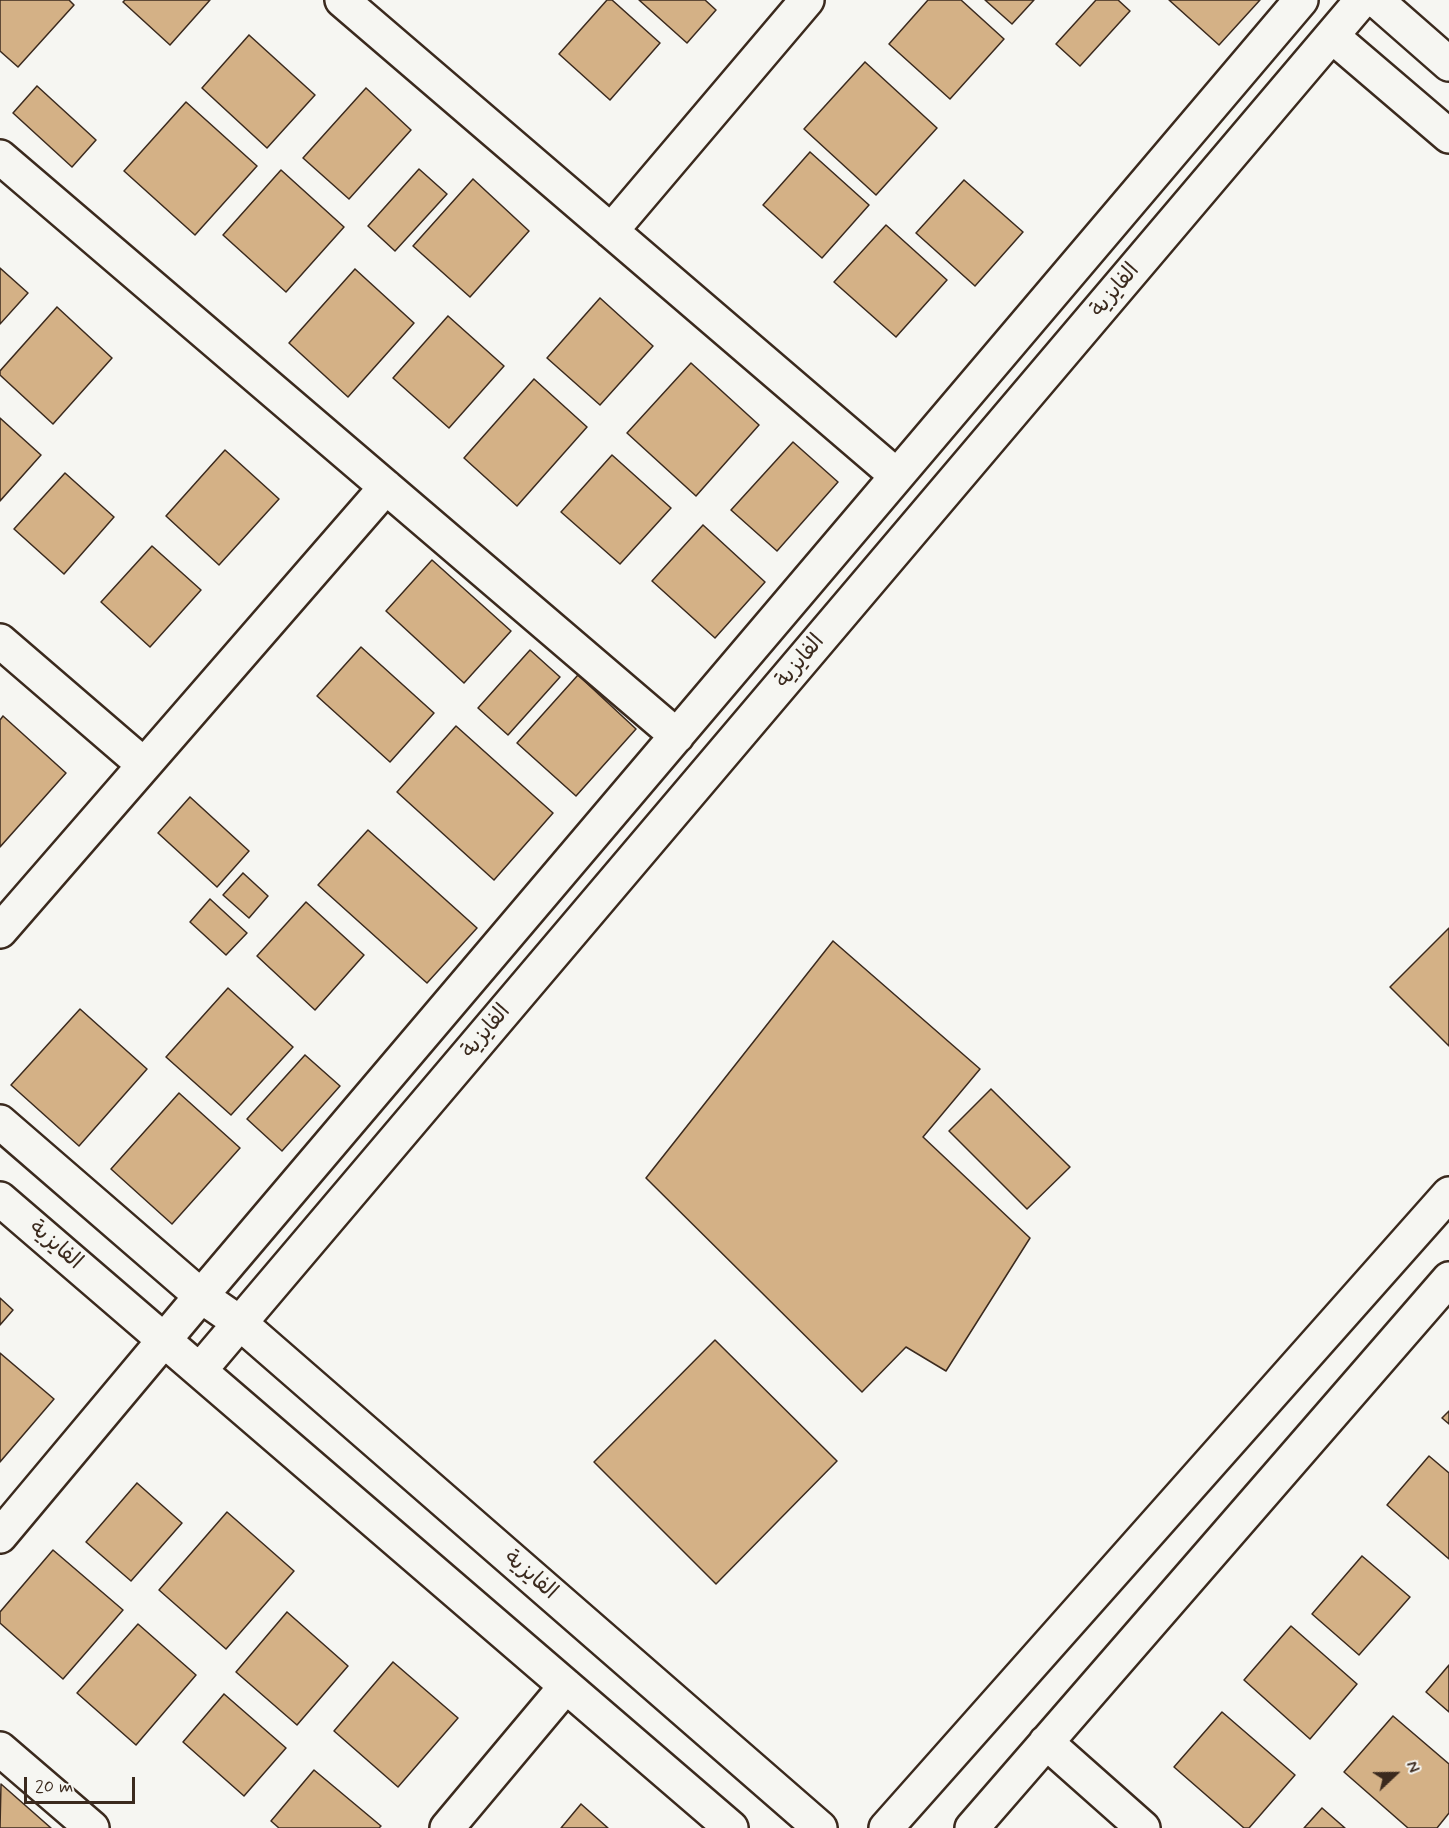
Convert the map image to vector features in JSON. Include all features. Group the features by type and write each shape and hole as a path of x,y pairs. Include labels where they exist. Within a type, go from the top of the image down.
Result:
{"street":[{"path":"342,0 897,476"},
{"path":"611,231 807,0"},
{"name":"الفايزية","path":"164,1340 1301,0"},
{"name":"الفايزية","path":"200,1370 1362,0"},
{"path":"1376,0 1449,64"},
{"path":"1332,36 1449,136"},
{"path":"0,157 677,736"},
{"path":"0,931 386,487"},
{"path":"0,641 144,765"},
{"name":"الفايزية","path":"0,1122 201,1296 240,1323 820,1828"},
{"path":"886,1828 1449,1194"},
{"name":"الفايزية","path":"0,1199 731,1828"},
{"path":"972,1828 1449,1279"},
{"path":"0,1536 164,1340"},
{"path":"447,1828 566,1686"},
{"path":"1046,1742 1143,1828"},
{"path":"0,1749 92,1828"}],"building":[{"path":"0,0 69,0 74,5 18,67 0,51"},
{"path":"125,0 210,0 170,45 123,2"},
{"path":"607,0 612,0 660,43 610,100 559,54"},
{"path":"639,0 705,0 716,10 687,43"},
{"path":"928,0 961,0 1004,39 950,99 889,44"},
{"path":"985,0 1034,0 1012,24"},
{"path":"1096,0 1118,0 1130,11 1080,66 1056,44"},
{"path":"1169,0 1260,0 1219,45"},
{"path":"249,35 315,95 267,148 202,88"},
{"path":"865,62 937,128 876,195 804,129"},
{"path":"37,86 96,140 72,167 13,113"},
{"path":"366,88 411,130 349,199 303,158"},
{"path":"186,102 257,166 195,235 124,171"},
{"path":"810,152 869,205 822,258 763,205"},
{"path":"419,169 447,194 395,251 368,226"},
{"path":"281,170 344,227 286,292 223,235"},
{"path":"473,179 529,231 470,297 413,246"},
{"path":"964,180 1023,232 975,286 916,233"},
{"path":"886,225 947,280 896,337 834,282"},
{"path":"0,268 28,293 0,324"},
{"path":"355,269 414,323 348,397 289,343"},
{"path":"600,298 653,346 600,405 547,358"},
{"path":"57,307 112,358 53,424 0,375 0,371"},
{"path":"448,316 504,366 449,428 393,378"},
{"path":"691,363 759,425 696,496 627,433"},
{"path":"534,379 587,427 517,506 464,458"},
{"path":"0,418 41,455 0,501"},
{"path":"793,442 838,482 777,551 731,510"},
{"path":"225,450 279,499 219,565 166,516"},
{"path":"612,455 671,508 620,564 561,512"},
{"path":"65,473 114,517 64,574 14,529"},
{"path":"703,525 765,582 715,638 652,581"},
{"path":"152,546 201,590 150,647 101,602"},
{"path":"432,560 511,631 464,683 386,611"},
{"path":"361,647 434,713 390,762 317,696"},
{"path":"530,650 560,677 508,735 478,708"},
{"path":"578,675 636,729 576,796 517,743"},
{"path":"3,716 66,773 0,847 0,720"},
{"path":"456,726 553,813 494,880 397,792"},
{"path":"190,797 249,851 217,887 158,833"},
{"path":"368,830 477,928 427,983 318,885"},
{"path":"243,873 268,896 249,918 223,895"},
{"path":"210,899 247,933 226,955 190,922"},
{"path":"306,902 364,955 315,1010 257,956"},
{"path":"1449,928 1449,1046 1390,987"},
{"path":"833,941 980,1069 923,1137 1030,1238 946,1371 906,1347 862,1392 646,1178"},
{"path":"228,988 293,1047 231,1115 166,1057"},
{"path":"80,1009 147,1069 79,1146 11,1085"},
{"path":"305,1055 340,1086 282,1151 247,1119"},
{"path":"991,1089 1070,1167 1027,1209 949,1131"},
{"path":"179,1093 240,1148 172,1224 111,1169"},
{"path":"0,1298 13,1310 0,1325"},
{"path":"715,1340 837,1461 716,1584 594,1462"},
{"path":"0,1353 54,1399 0,1462"},
{"path":"1449,1411 1449,1424 1442,1418"},
{"path":"1429,1456 1449,1473 1449,1559 1387,1505"},
{"path":"137,1483 182,1523 131,1581 86,1542"},
{"path":"227,1512 294,1571 226,1649 159,1590"},
{"path":"53,1550 123,1610 63,1679 0,1623 0,1612"},
{"path":"1362,1556 1410,1597 1359,1655 1312,1614"},
{"path":"287,1612 348,1666 297,1725 236,1672"},
{"path":"138,1624 196,1675 136,1745 77,1693"},
{"path":"1291,1626 1357,1684 1310,1739 1244,1680"},
{"path":"393,1662 458,1718 398,1787 334,1731"},
{"path":"1449,1665 1449,1712 1426,1692"},
{"path":"224,1694 286,1748 244,1796 183,1742"},
{"path":"1222,1712 1295,1775 1249,1828 1244,1828 1174,1767"},
{"path":"1393,1716 1449,1764 1449,1813 1437,1828 1408,1828 1344,1772"},
{"path":"314,1770 381,1826 379,1828 279,1828 271,1821"},
{"path":"1,1784 51,1828 0,1828"},
{"path":"581,1804 608,1828 561,1828"},
{"path":"1322,1808 1345,1828 1304,1828"}]}
